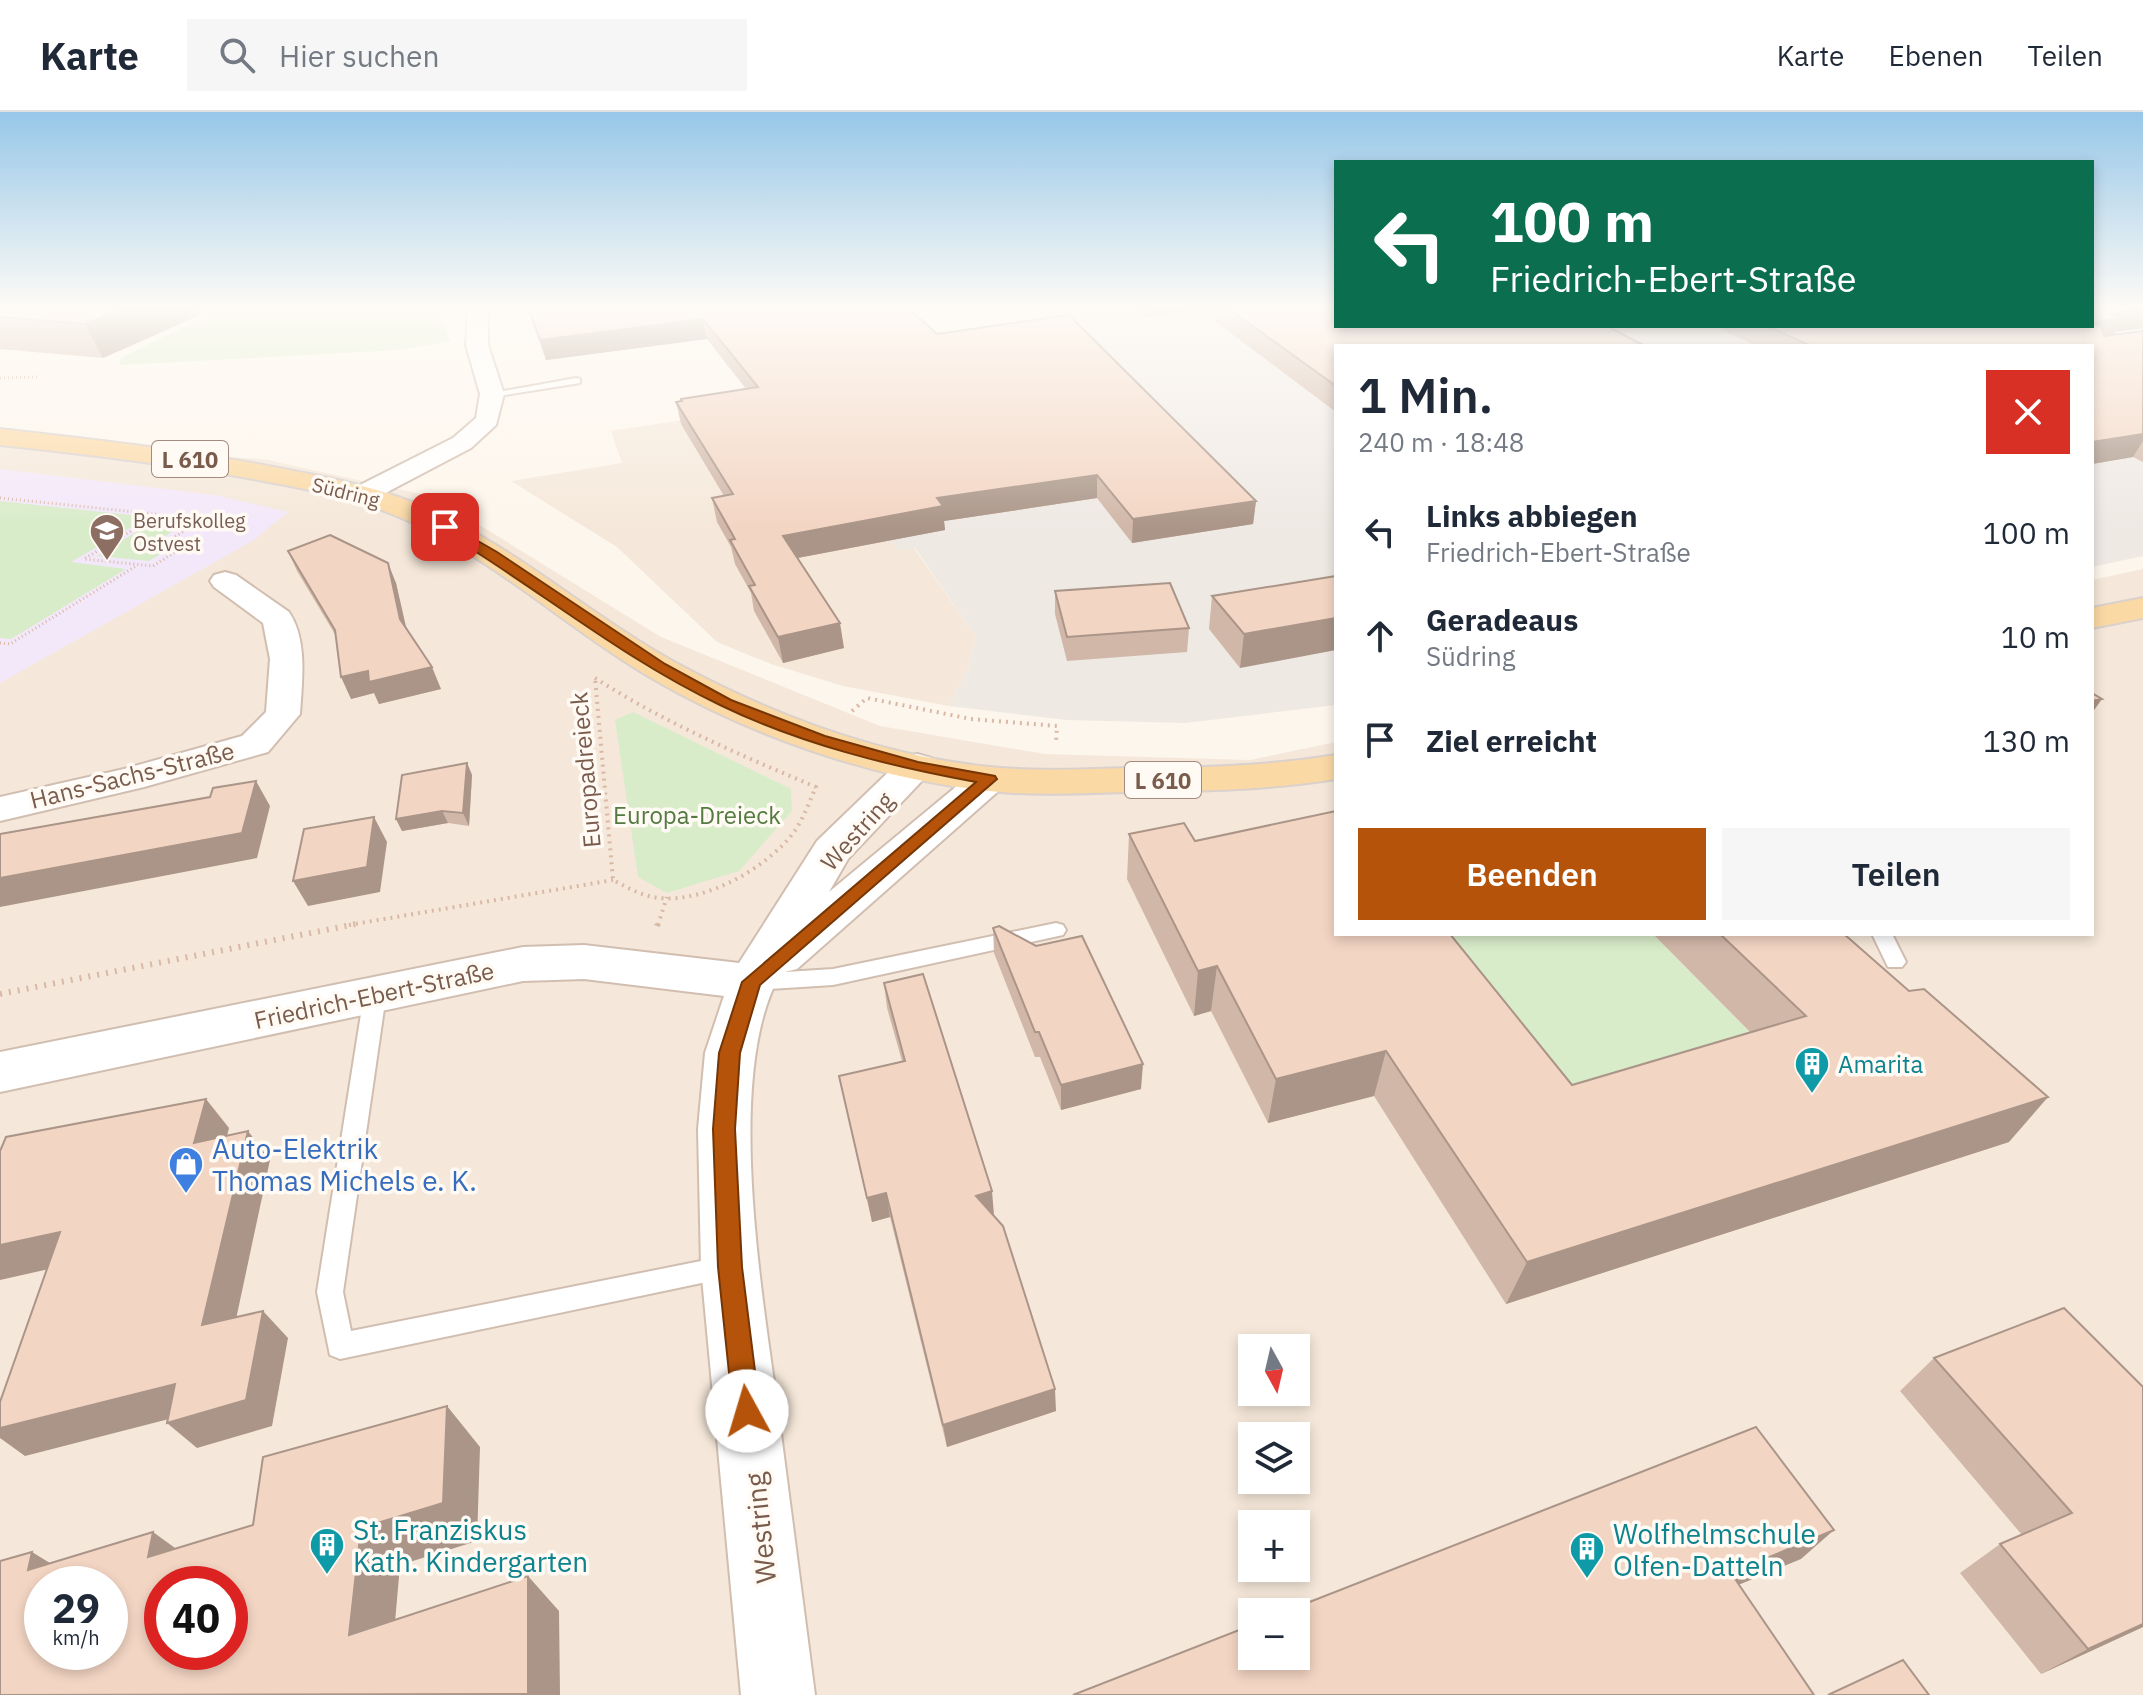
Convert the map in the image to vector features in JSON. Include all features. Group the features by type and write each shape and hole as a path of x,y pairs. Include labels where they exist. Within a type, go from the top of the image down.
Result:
{"main road":[{"name":"Südring","path":"0,437 183,458 365,493 457,534 660,667 726,703 819,739 917,766"},
{"path":"2094,618 2143,608"},
{"name":"L 610","path":"917,766 989,779 1232,779 1334,767"}],"street":[{"path":"365,493 462,443 488,420 492,394 488,381"},
{"name":"Hans-Sachs-Straße","path":"0,809 131,779 255,744 283,714 286,659 278,619 225,581"},
{"name":"Westring","path":"778,1695 730,1267 724,1129 730,1053 752,982 832,851 917,766"},
{"name":"Westring","path":"752,982 989,779"},
{"name":"Friedrich-Ebert-Straße","path":"0,1072 523,964 584,962 752,982"}],"lane":[{"path":"492,394 576,381"},
{"path":"752,982 833,977 1056,930"},
{"path":"1883,936 1895,962"},
{"path":"375,995 330,1292 340,1346 730,1267"}],"path":[{"path":"0,498 203,519 173,538 194,540 153,566 138,565 84,559 158,515"},
{"path":"0,643 10,644 138,565"},
{"name":"Europadreieck","path":"595,678 637,705 725,749 816,787 805,814 788,839 741,875 708,891 667,897 642,895 613,880 595,678"},
{"path":"0,994 322,929 613,880"}],"shaded area":[{"path":"989,381 1334,381 1334,705 1185,723 1066,720 949,706 968,670 976,637 915,548 898,550 851,487"},
{"path":"2094,381 2143,381 2143,556 2094,567"},
{"path":"761,408 914,548 976,637 968,670 949,706 843,686 771,664 717,642 617,547 511,481 622,463 611,431"},
{"path":"0,437 268,460 434,497 661,637 880,726 1045,754 1250,760 1334,742 1334,936 2094,936 2094,580 2143,569 2143,1695 0,1695"},
{"name":"Berufskolleg Ostvest","path":"0,469 215,495 288,512 254,540 0,683"}],"green space":[{"path":"0,501 149,517 71,562 126,569 11,639 0,638"},
{"path":"159,518 189,521 159,540 178,543 149,561 97,556"},
{"name":"Europa-Dreieck","path":"633,712 791,789 792,811 739,871 667,893 638,877 615,720"},
{"path":"1412,936 1655,936 1778,1061 1552,1130"}],"building":[{"path":"753,381 1135,381 1256,501 1133,519 1097,475 937,498 943,506 783,536 840,623 778,637 749,586 755,585 730,540 735,539 712,498 733,494 676,402 758,387"},
{"path":"2094,381 2143,381 2143,434 2094,442"},
{"path":"330,535 388,563 400,619 432,667 369,682 368,671 341,677 335,630 288,551"},
{"path":"1334,576 1334,618 1244,634 1212,596"},
{"path":"1170,583 1189,628 1067,637 1055,591"},
{"path":"467,763 463,813 442,811 396,819 402,775"},
{"path":"256,781 242,833 0,878 0,834 210,797 213,788"},
{"name":"Amarita","path":"1334,811 1334,936 1452,936 1572,1085 1806,1016 1722,936 1846,936 1909,991 1924,989 2048,1097 1527,1262 1386,1051 1276,1079 1217,966 1198,971 1129,834 1184,823 1195,841"},
{"path":"374,817 367,867 293,881 304,829"},
{"path":"999,926 1036,946 1082,936 1143,1064 1061,1085 1039,1032 1035,1032 993,928"},
{"path":"923,974 992,1191 976,1196 1003,1226 1055,1389 943,1425 886,1193 867,1198 839,1076 905,1061 884,983"},
{"path":"206,1099 194,1143 248,1131 202,1325 263,1311 246,1400 167,1423 175,1384 0,1428 0,1402 60,1232 0,1245 0,1151 6,1137"},
{"path":"2064,1308 2143,1387 2143,1624 2088,1649 2000,1544 2072,1513 1934,1358"},
{"path":"447,1406 443,1503 361,1528 349,1635 528,1576 528,1694 0,1695 0,1561 32,1552 29,1566 24,1566 24,1670 128,1670 128,1566 41,1566 153,1532 148,1557 253,1525 263,1457"},
{"name":"Wolfhelmschule Olfen-Datteln","path":"1756,1427 1834,1530 1731,1573 1814,1695 1073,1695 1238,1630 1238,1670 1310,1670 1310,1602"},
{"path":"1903,1660 1929,1695 1828,1695"}],"place":[{"name":"Berufskolleg Ostvest","path":"107,562"},
{"name":"Amarita","path":"1812,1095"},
{"name":"Auto-Elektrik Thomas Michels e. K.","path":"186,1195"},
{"name":"St. Franziskus Kath. Kindergarten","path":"327,1576"},
{"name":"Wolfhelmschule Olfen-Datteln","path":"1587,1580"}],"route":[{"path":"445,527 660,667 726,703 819,739 917,766 989,779 752,982 730,1053 724,1129 730,1267 747,1411"}]}
